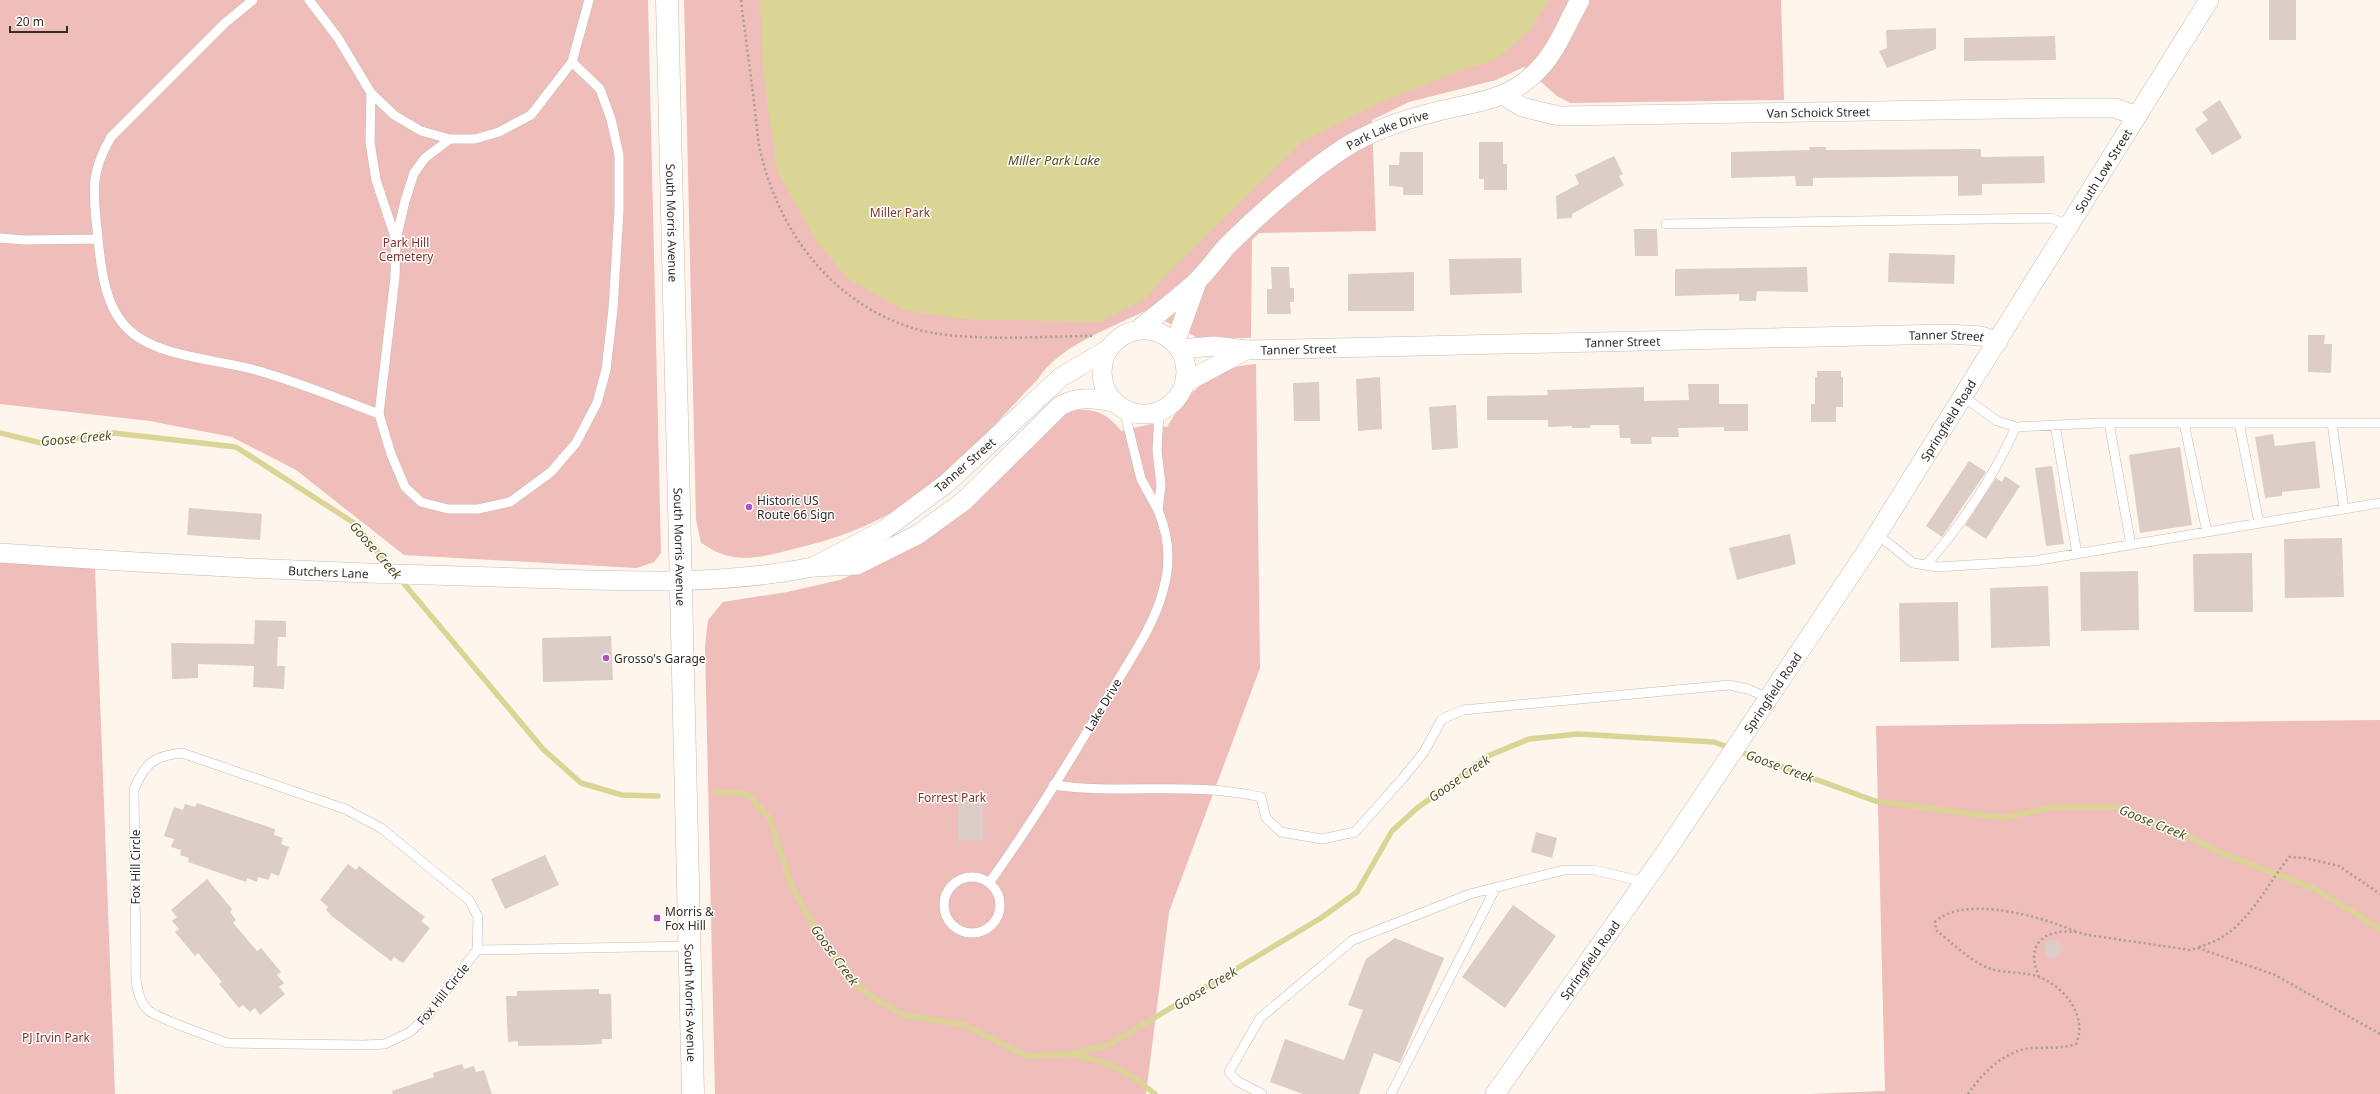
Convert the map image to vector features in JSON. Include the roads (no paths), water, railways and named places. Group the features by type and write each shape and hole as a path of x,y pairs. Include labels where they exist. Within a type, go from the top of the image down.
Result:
{"main road":[{"name":"South Morris Avenue","path":"667,0 693,1094"}],"street":[{"name":"Park Lake Drive","path":"1138,330 1198,281 1228,246 1306,176 1344,148 1374,132 1399,122 1432,112 1485,102 1503,95 1521,85 1539,70 1553,51 1580,0"},
{"name":"South Low Street","path":"1998,342 2209,0"},
{"name":"Van Schoick Street","path":"1503,95 1522,107 1559,116 2115,108 2137,116"},
{"name":"Park Lake Drive","path":"1178,346 1198,281"},
{"path":"1138,330 1158,332 1178,346 1187,370 1186,382 1180,395 1171,405 1159,412 1141,415 1118,406 1105,390 1101,377 1104,343 1115,341 1126,334 1138,330"},
{"name":"Tanner Street","path":"1178,346 1214,346 1246,350 1948,334 1981,336 1998,342"},
{"name":"Springfield Road","path":"1494,1094 1646,882 1877,534 1998,342"},
{"name":"Tanner Street","path":"813,567 884,530 947,484 1061,377 1104,343"},
{"name":"Tanner Street","path":"1186,382 1246,350"},
{"name":"Tanner Street","path":"682,581 765,575 813,567 857,565 916,535 964,501 1060,406 1072,399 1095,398 1118,406"},
{"name":"Butchers Lane","path":"0,553 231,568 413,575 682,581"}],"lane":[{"path":"253,0 225,23 111,137 101,154 94,178 101,266 110,304 128,329 154,348 259,370 379,414"},
{"path":"309,0 338,38 371,93 394,115 421,131 450,139 475,139 499,132 531,115 572,62 589,0"},
{"path":"450,139 425,158 414,173 396,240 395,277 379,414 391,454 405,487 421,502 448,509 478,509 510,502 551,472 576,443 597,403 606,370 613,309 619,210 619,155 611,119 600,89 572,62"},
{"path":"371,93 370,142 376,180 396,240"},
{"path":"1666,224 2051,218 2070,226"},
{"path":"0,238 24,240 98,239"},
{"path":"1964,397 1997,421 2016,427 2109,423 2380,423"},
{"name":"Lake Drive","path":"989,883 1017,844 1053,786 1137,648 1158,607 1167,567 1165,526 1141,479 1118,406"},
{"name":"Lake Drive","path":"1158,510 1161,485 1157,450 1159,412"},
{"path":"2109,423 2131,545"},
{"path":"2184,423 2206,532"},
{"path":"2239,423 2259,523"},
{"path":"2332,423 2344,509"},
{"path":"2055,425 2077,554"},
{"path":"1926,565 1958,529 2000,463 2016,427"},
{"path":"1877,534 1913,563 1937,567 2034,561 2380,503"},
{"path":"1053,786 1134,791 1197,788 1233,791 1261,797 1266,818 1281,832 1322,839 1355,832 1424,752 1442,719 1463,710 1729,685 1748,689 1768,698"},
{"name":"Fox Hill Circle","path":"182,753 345,809 380,828 469,900 478,917 477,950 428,1016 410,1032 385,1044 228,1042 208,1037 148,1011 138,994 136,980 134,789 143,769 161,756 182,753"},
{"path":"1262,1094 1237,1081 1229,1072 1260,1018 1353,940 1470,894 1564,870 1594,870 1646,882"},
{"path":"962,879 980,879 989,883 999,898 999,911 994,923 979,932 970,933 954,927 944,911 944,901 950,888 962,879"},
{"path":"1391,1094 1496,887"},
{"name":"Fox Hill Circle","path":"477,950 690,946"}],"water":[{"name":"Miller Park Lake","path":"760,0 1550,0 1529,31 1495,60 1461,70 1379,103 1302,142 1168,273 1145,299 1100,322 960,319 903,310 847,278 817,242 777,171 763,70"}],"waterway":[{"name":"Goose Creek","path":"0,433 41,443 114,433 236,447 354,523 392,569"},
{"name":"Goose Creek","path":"400,579 543,749 581,783 622,795 658,796"},
{"name":"Goose Creek","path":"716,792 747,794 769,817 791,885 814,927 842,969 864,992 903,1015 964,1025 1027,1056 1071,1054 1109,1045 1321,918 1357,892 1392,831 1416,809 1488,756 1529,739 1578,734 1714,742 1875,801 2003,818 2053,807 2116,807 2178,831 2219,852 2315,889 2377,927 2380,931"},
{"path":"1074,1055 1099,1061 1118,1068 1135,1078 1155,1094"}],"place":[{"name":"Historic US Route 66 Sign","path":"749,507"},
{"name":"Grosso's Garage","path":"606,658"},
{"name":"Morris & Fox Hill","path":"657,918"}],"park label":[{"name":"Miller Park","path":"900,212"},
{"name":"Park Hill Cemetery","path":"406,249"},
{"name":"Forrest Park","path":"952,797"},
{"name":"PJ Irvin Park","path":"56,1037"}]}
